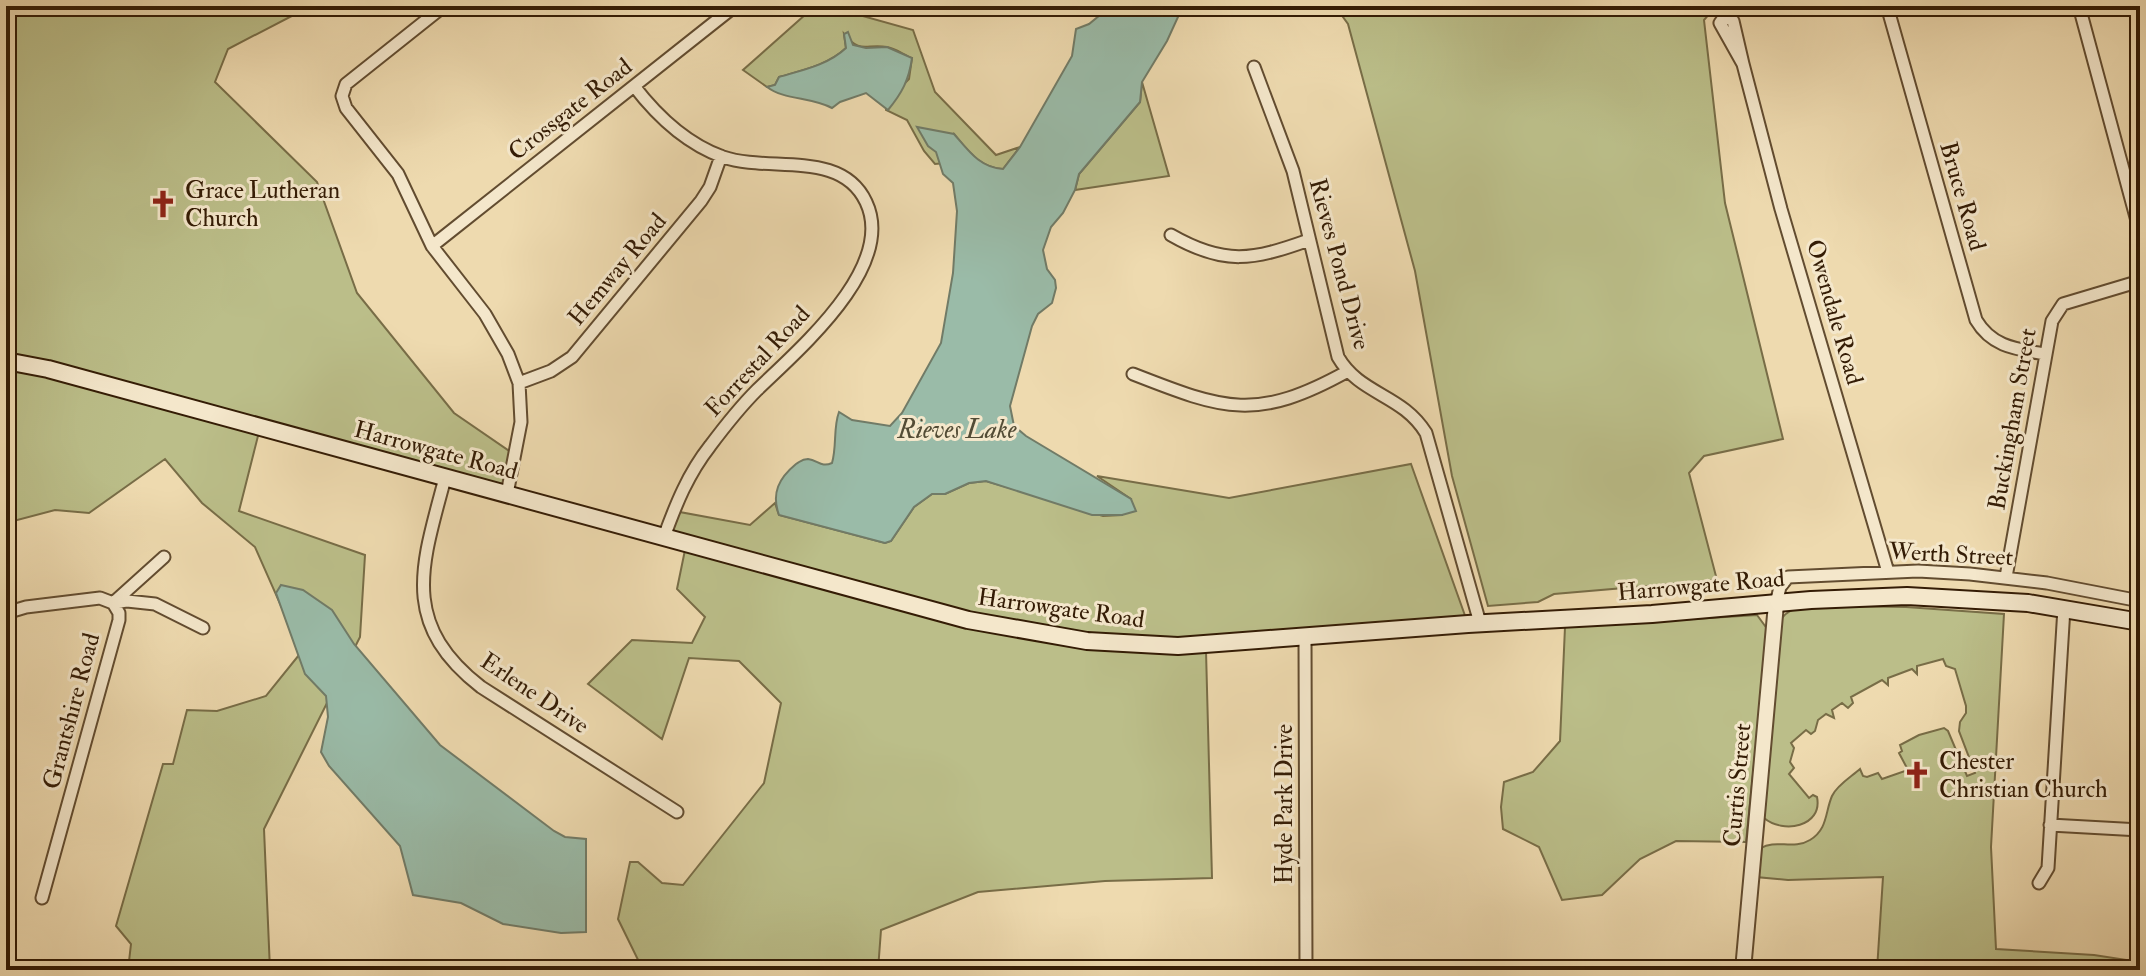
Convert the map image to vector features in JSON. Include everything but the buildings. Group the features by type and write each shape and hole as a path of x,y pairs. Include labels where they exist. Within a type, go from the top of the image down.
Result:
{"main road":[{"name":"Harrowgate Road","path":"6,361 48,369 968,620 1068,638 1129,645 1178,646 1856,597 1978,598 2064,608 2140,622"}],"street":[{"path":"444,6 431,10 344,88 342,96 346,108 398,174 432,246 496,331 519,383 521,422 507,494"},
{"name":"Crossgate Road","path":"432,246 735,6"},
{"name":"Bruce Road","path":"1887,6 1976,320 1989,338 2000,344 2045,354"},
{"path":"2079,6 2140,232"},
{"name":"Owendale Road","path":"1743,64 1781,209 1888,572"},
{"name":"Rieves Pond Drive","path":"1254,67 1293,171 1334,346 1348,371 1363,384 1399,403 1426,433 1480,623"},
{"path":"634,86 673,127 721,156"},
{"name":"Forrestal Road","path":"664,537 678,499 698,462 735,414 811,337 860,271 870,248 870,213 854,185 837,172 818,167 749,163 721,156"},
{"name":"Hemway Road","path":"519,383 551,371 572,357 701,201 721,156"},
{"path":"1171,235 1207,253 1236,257 1256,255 1309,240"},
{"name":"Buckingham Street","path":"2006,577 2052,321 2063,304 2140,281"},
{"path":"1133,374 1214,403 1246,406 1289,398 1348,371"},
{"name":"Erlene Drive","path":"445,478 427,545 423,578 427,612 443,649 481,687 677,812"},
{"name":"Grantshire Road","path":"42,898 119,620 113,603 164,557"},
{"name":"Werth Street","path":"1776,604 1780,587 1788,577 1918,571 2006,577 2140,601"},
{"path":"6,613 71,600 100,598 113,603 155,604 203,628"},
{"name":"Curtis Street","path":"1743,970 1776,604"},
{"path":"2039,883 2048,868 2064,608"},
{"name":"Hyde Park Drive","path":"1305,638 1306,970"},
{"path":"2050,825 2140,830"}],"green space":[{"path":"6,6 311,6 228,49 215,82 317,182 357,293 454,413 515,455 507,494 6,361"},
{"path":"815,6 827,6 913,30 935,92 996,155 1020,147 1003,169 981,162 954,134 945,163 935,164 907,120 886,110 887,101 909,79 912,58 893,49 860,46 844,34 846,48 839,54 815,66 779,77 775,85 767,87 743,70"},
{"path":"1335,6 1716,6 1704,20 1725,203 1783,439 1704,456 1689,473 1717,580 1554,594 1538,602 1488,606 1452,476 1415,271 1348,24"},
{"path":"1142,82 1169,176 1075,190 1079,174 1140,102"},
{"path":"6,369 49,376 259,432 239,511 365,555 360,637 264,829 270,970 128,970 131,944 116,926 163,764 173,764 187,710 217,711 266,696 299,655 282,608 255,547 202,503 165,459 89,513 55,510 6,523"},
{"path":"1411,464 1468,624 1222,644 1068,638 664,537 674,511 750,525 775,503 779,515 885,543 891,541 914,507 932,494 945,494 969,483 986,481 1103,516 1122,515 1131,499 1097,476 1229,498"},
{"path":"685,550 904,609 1206,651 1212,878 1105,881 978,892 881,930 878,970 643,970 618,919 630,862 638,862 662,883 683,885 764,783 781,703 739,661 689,658 662,739 588,684 632,640 692,643 705,617 677,589"},
{"path":"1814,606 1906,607 2004,614 1991,847 1996,949 2094,955 2140,962 2140,970 2016,964 2017,970 1877,970 1883,877 1788,880 1756,877 1761,848 1772,844 1804,843 1816,836 1834,792 1860,769 1863,776 1878,773 1882,779 1908,770 1899,753 1902,751 1900,745 1919,735 1944,728 1967,776 1975,773 1959,731 1966,706 1955,669 1946,666 1943,659 1917,666 1917,674 1912,669 1888,678 1888,685 1882,680 1851,697 1853,703 1848,708 1842,703 1832,710 1834,718 1826,714 1818,720 1815,731 1811,734 1806,730 1791,743 1794,748 1790,762 1794,768 1789,774 1809,798 1813,795 1817,797 1817,807 1814,815 1800,825 1781,826 1764,818 1782,618 1793,610"},
{"path":"1757,615 1768,630 1746,842 1676,841 1640,859 1602,895 1562,900 1539,847 1503,829 1501,807 1504,782 1533,772 1560,741 1565,627"}],"water":[{"name":"Rieves Lake","path":"1111,6 1183,6 1167,41 1142,82 1140,102 1079,174 1063,213 1051,227 1043,250 1056,288 1052,303 1038,314 1032,326 1010,406 1014,426 1026,436 1131,499 1136,511 1122,515 1092,515 986,481 969,483 945,494 932,494 914,507 891,541 885,543 779,515 776,493 790,469 806,459 825,465 832,463 839,412 852,420 890,426 902,413 941,343 953,273 957,211 953,183 943,174 936,152 928,146 917,127 954,134 981,162 1003,169 1020,147 1072,56 1076,29 1089,24"},
{"path":"848,32 853,45 887,47 912,58 904,86 888,110 866,93 832,108 767,87 775,85 779,77 815,66 839,54 846,48 844,34"},
{"path":"281,585 303,590 332,610 354,644 440,745 554,831 565,837 586,839 586,932 561,933 503,924 461,903 413,895 400,846 329,766 321,752 328,717 326,696 305,674 276,593"}],"waterway":[{"path":"755,964 755,970"}],"place":[{"name":"Grace Lutheran Church","path":"163,204"},
{"name":"Chester Christian Church","path":"1917,775"}]}
